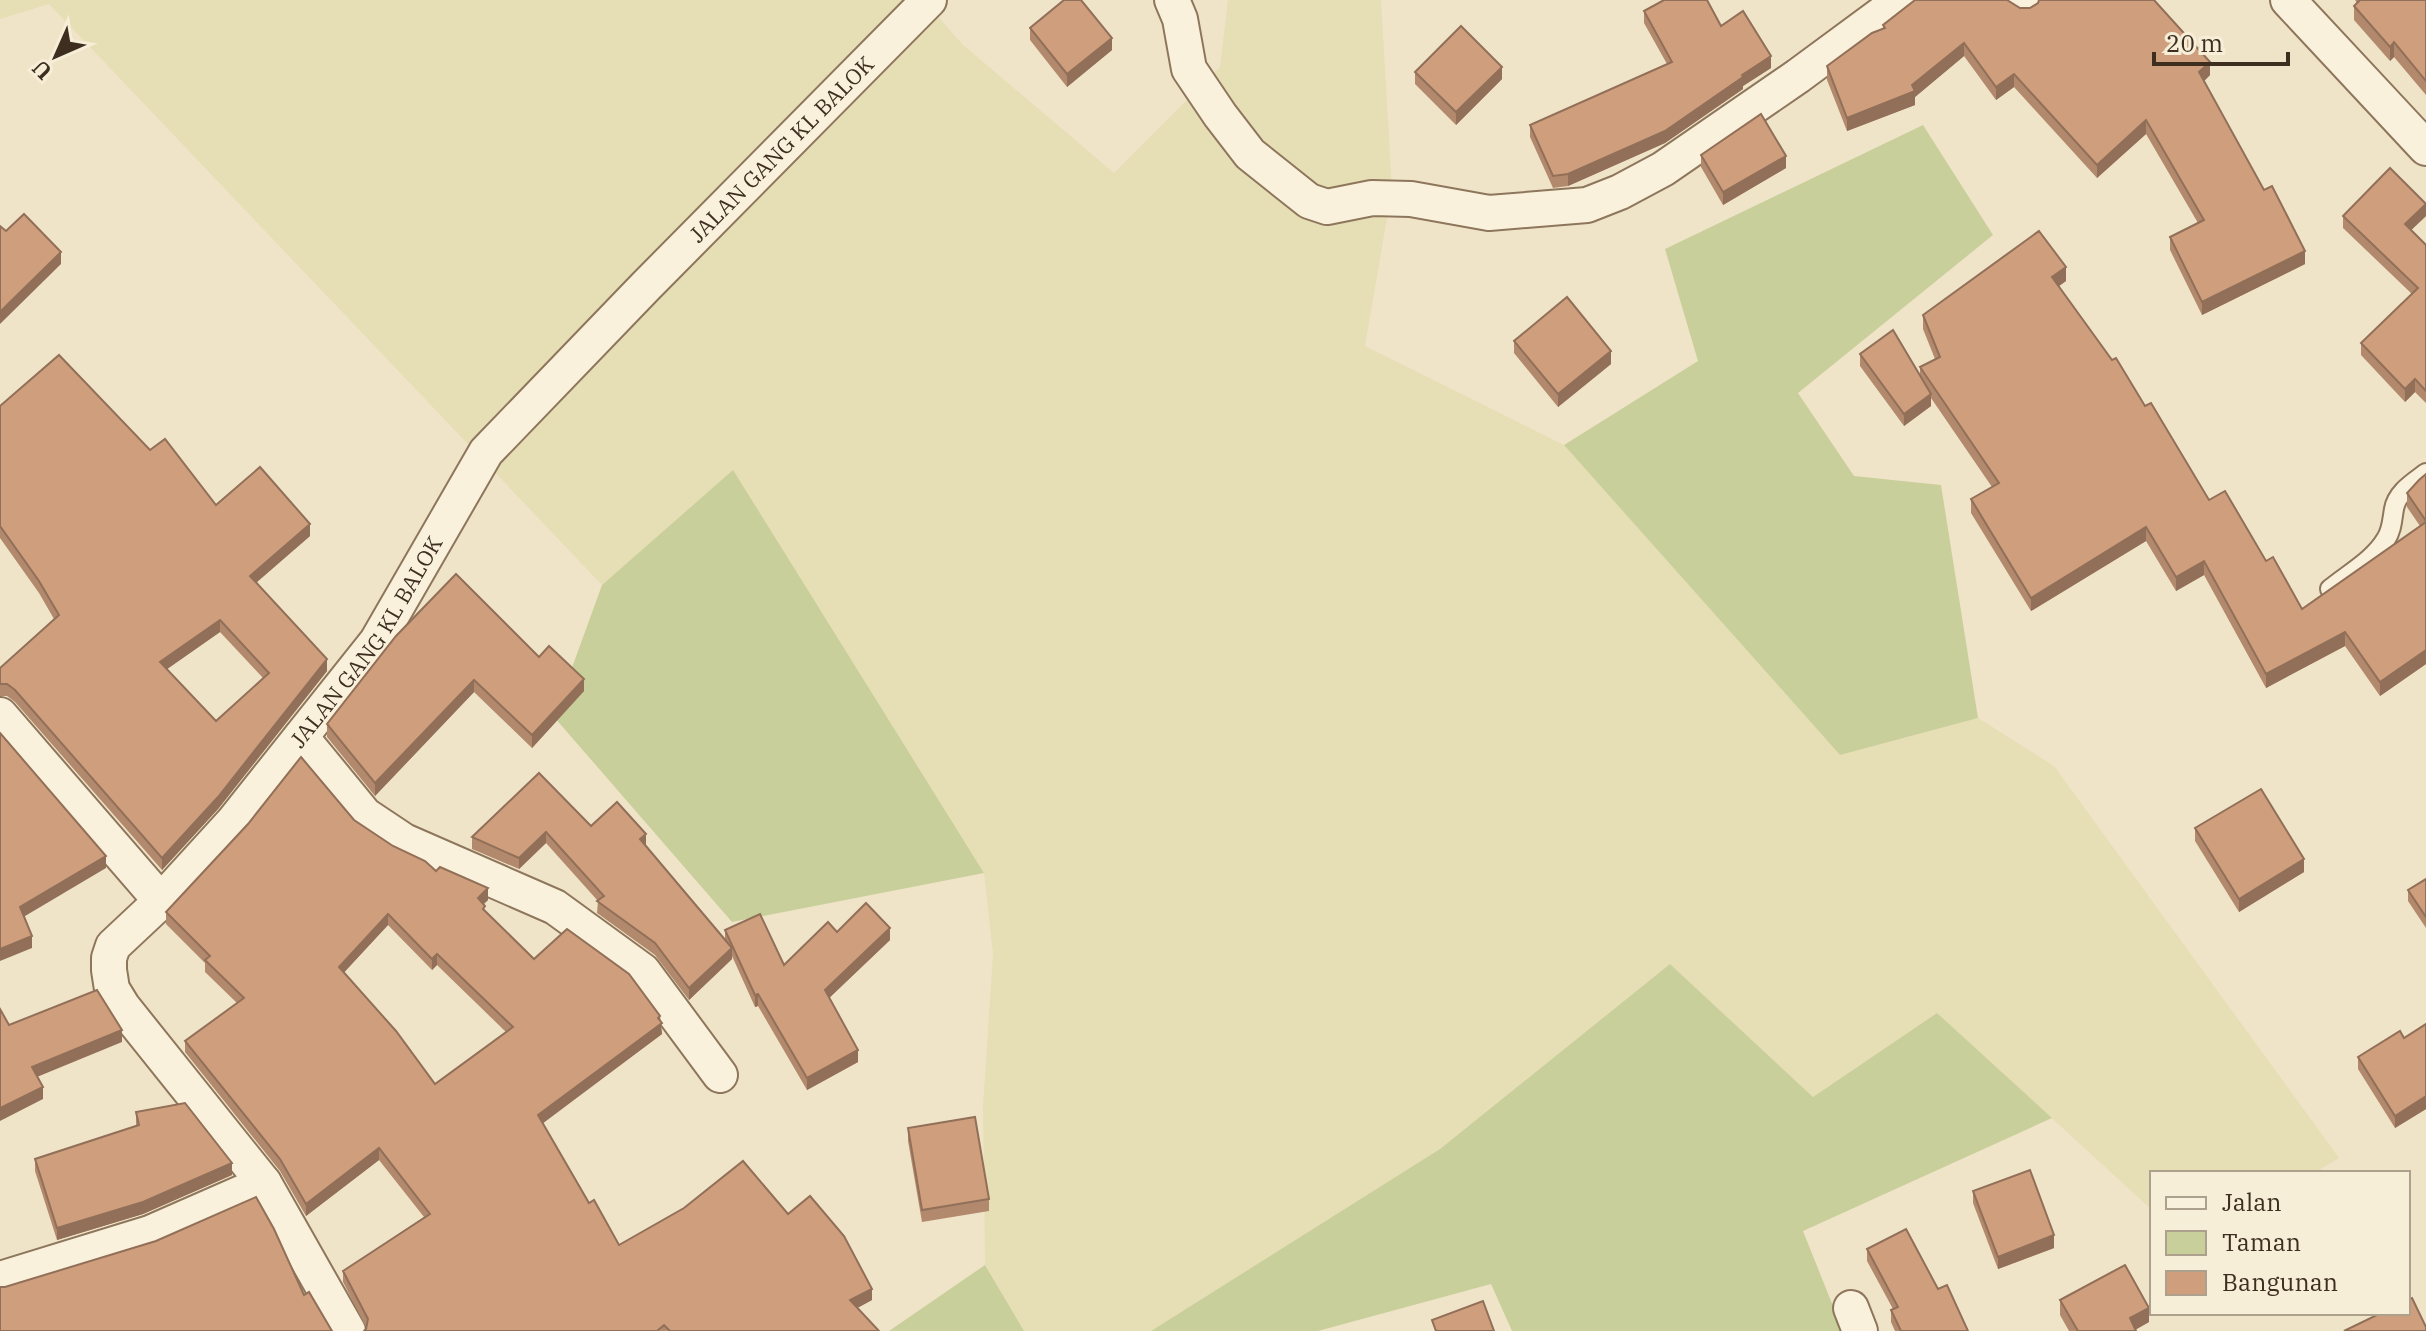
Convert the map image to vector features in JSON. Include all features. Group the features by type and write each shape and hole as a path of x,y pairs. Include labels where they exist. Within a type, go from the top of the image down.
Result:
{"street":[{"name":"JALAN GANG KL BALOK","path":"348,1331 264,1183 123,1007 112,989 109,958 113,946 161,901 233,822 377,641 486,452 929,0"},
{"path":"1172,0 1180,19 1189,69 1220,115 1250,154 1309,201 1327,207 1372,198 1411,199 1489,213 1587,205 1620,192 1663,169 1786,85 1901,0"},
{"path":"2288,0 2426,148"},
{"path":"0,715 161,901"},
{"path":"301,737 365,815 404,841 555,907 643,971 720,1075"},
{"path":"0,1279 150,1233 264,1183"}],"lane":[{"path":"2330,589 2375,553 2387,539 2394,506 2402,492 2426,473"}],"shaded area":[{"path":"0,0 924,0 962,44 1114,173 1220,67 1228,0 1381,0 1392,189 1365,346 1564,445 1840,755 1978,718 2054,766 2339,1158 2317,1171 2150,1171 2150,1208 1937,1013 1813,1097 1670,964 1440,1149 1151,1331 1024,1331 985,1265 983,1105 993,954 984,873 733,471 602,585 49,4 0,19"}],"green space":[{"path":"1923,125 1993,235 1798,393 1854,476 1941,485 1978,718 1840,755 1564,445 1698,361 1665,249"},
{"path":"733,470 984,873 732,922 554,717 602,585"},
{"path":"1670,964 1813,1097 1937,1013 2052,1118 1803,1231 1843,1331 1512,1331 1491,1284 1318,1331 1151,1331 1440,1149"},
{"path":"985,1265 1024,1331 889,1331"}],"building":[{"path":"1064,0 1081,0 1112,38 1067,74 1030,28"},
{"path":"1664,0 1707,0 1721,26 1743,11 1771,56 1665,131 1568,174 1553,176 1530,125 1672,62 1644,11"},
{"path":"1915,0 2007,0 2020,8 2030,8 2039,0 2154,0 2210,62 2199,72 2264,190 2272,186 2305,251 2202,302 2170,237 2204,220 2146,120 2097,165 2014,74 1996,87 1964,43 1912,85 1915,91 1847,118 1827,66 1872,33 1885,28 1883,25"},
{"path":"2360,0 2426,0 2426,81 2394,42 2390,47 2354,6"},
{"path":"1461,26 1502,67 1456,112 1415,72"},
{"path":"1761,114 1786,156 1723,192 1701,155"},
{"path":"2390,168 2426,204 2405,224 2426,245 2426,391 2415,379 2405,389 2361,343 2418,288 2343,216"},
{"path":"24,214 61,252 0,312 0,226 6,231"},
{"path":"2039,231 2066,267 2052,277 2112,360 2116,358 2145,406 2151,403 2209,500 2225,491 2266,561 2273,557 2302,609 2426,522 2426,650 2380,682 2345,632 2266,674 2204,561 2176,577 2146,527 2031,598 1971,499 1999,483 1920,367 1940,357 1923,315"},
{"path":"1567,297 1611,351 1558,394 1514,341"},
{"path":"1893,330 1931,394 1904,414 1860,354"},
{"path":"59,355 150,450 165,439 216,505 260,467 310,524 250,576 327,659 218,797 162,858 15,690 7,684 0,684 0,668 59,615 0,526 0,406","holes":["220,620 269,673 216,721 160,662"]},
{"path":"2426,474 2426,521 2407,493"},
{"path":"456,574 539,657 549,646 584,679 532,735 474,680 375,783 327,724 396,636"},
{"path":"0,733 106,856 20,907 32,936 0,949"},
{"path":"301,757 354,820 393,846 425,861 436,871 440,867 488,888 478,898 485,906 483,909 534,959 567,929 629,974 662,1023 538,1115 589,1203 594,1200 619,1245 684,1208 743,1161 788,1214 810,1196 844,1236 872,1289 850,1300 879,1331 670,1331 664,1325 657,1331 364,1331 368,1319 343,1271 430,1214 379,1148 306,1204 280,1159 185,1041 244,998 205,960 210,956 166,912 248,824","holes":["388,914 432,959 437,954 513,1027 435,1084 396,1031 339,967"]},
{"path":"539,773 591,826 617,802 646,834 640,839 732,948 689,988 655,943 597,901 604,896 546,832 519,858 472,837"},
{"path":"2261,789 2304,859 2239,899 2195,828"},
{"path":"2426,879 2426,917 2408,890"},
{"path":"866,903 890,928 825,990 858,1050 807,1078 758,994 755,995 725,930 760,914 784,965 828,922 837,932"},
{"path":"97,990 122,1030 32,1067 43,1087 0,1108 0,1009 9,1025"},
{"path":"2426,1024 2426,1096 2395,1116 2358,1057 2400,1031 2404,1038"},
{"path":"185,1103 232,1163 143,1202 57,1228 35,1159 139,1125 136,1112"},
{"path":"975,1117 989,1199 922,1210 908,1128"},
{"path":"2030,1170 2054,1235 1998,1257 1973,1191"},
{"path":"256,1197 304,1295 309,1292 332,1331 0,1331 0,1287 156,1241"},
{"path":"1906,1229 1938,1289 1947,1285 1968,1331 1901,1331 1891,1310 1898,1307 1867,1249"},
{"path":"2125,1265 2149,1308 2130,1318 2136,1331 2078,1331 2060,1300"},
{"path":"2410,1299 2426,1331 2344,1331 2377,1315 2410,1315"},
{"path":"1483,1301 1494,1331 1436,1331 1432,1320"}]}
